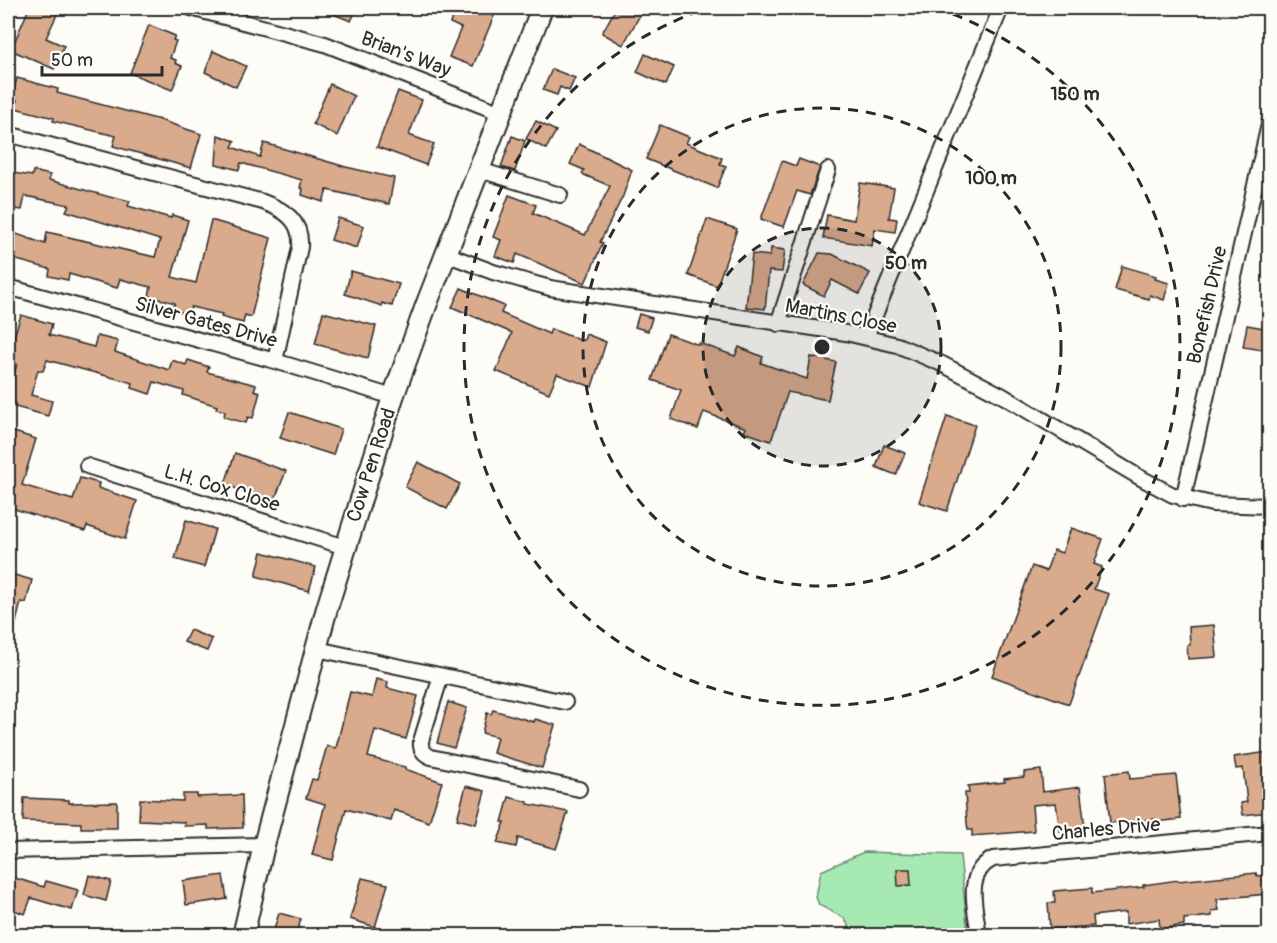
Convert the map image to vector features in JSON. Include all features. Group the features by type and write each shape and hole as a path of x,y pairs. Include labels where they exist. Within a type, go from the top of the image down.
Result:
{"main road":[{"name":"Cow Pen Road","path":"243,936 264,845 345,547 393,397 542,8"}],"street":[{"name":"Brian's Way","path":"190,8 325,44 501,113"},
{"path":"866,337 1000,8"},
{"name":"Bonefish Drive","path":"1184,499 1269,120"},
{"path":"8,134 262,202 284,211 295,222 301,243 275,361"},
{"path":"480,170 560,195"},
{"path":"778,324 828,170"},
{"name":"Martins Close","path":"446,254 493,273 550,288 866,337 914,352 963,375 1003,396 1160,489 1184,499 1212,504 1269,506"},
{"name":"Silver Gates Drive","path":"8,288 275,361 393,397"},
{"name":"L.H. Cox Close","path":"87,466 345,547"},
{"path":"317,649 565,702"},
{"path":"441,676 421,741 421,749 425,754 579,789"},
{"name":"Charles Drive","path":"979,936 973,888 981,866 993,859 1269,832"},
{"path":"8,851 264,845"}],"green space":[{"path":"864,852 960,855 968,935 854,935 844,918 819,905 816,897 821,871"}],"building":[{"path":"29,8 60,8 46,38 64,46 54,69 11,50"},
{"path":"318,8 357,8 351,21"},
{"path":"457,8 474,8 494,16 473,66 449,57 461,28 450,23"},
{"path":"616,8 644,8 623,45 602,33"},
{"path":"149,25 175,36 173,40 176,41 170,58 182,66 172,90 130,73"},
{"path":"213,51 246,66 236,87 205,72"},
{"path":"645,54 674,67 666,85 637,72"},
{"path":"552,69 575,78 569,91 560,87 557,95 543,90"},
{"path":"17,78 58,89 57,93 160,120 201,134 191,168 113,146 116,136 53,121 54,118 15,108 17,100 11,99"},
{"path":"330,84 354,96 337,136 313,124"},
{"path":"398,91 422,100 409,135 434,144 426,165 377,147"},
{"path":"536,121 556,131 546,149 526,139"},
{"path":"660,125 689,137 686,143 722,158 720,164 726,166 717,188 646,159"},
{"path":"218,135 235,141 232,147 260,157 264,143 346,167 394,178 389,204 327,190 323,202 302,195 303,189 300,188 302,180 241,163 239,170 216,164"},
{"path":"512,136 525,141 515,171 501,167"},
{"path":"579,144 632,170 623,196 600,242 603,243 585,283 517,254 514,263 495,256 501,240 493,237 509,195 536,205 533,213 585,235 610,186 582,174 584,170 570,164"},
{"path":"799,159 820,167 810,195 797,191 784,227 761,219 782,161 796,166"},
{"path":"33,171 50,175 49,180 130,201 128,206 171,218 172,215 188,220 172,277 196,283 211,220 271,238 251,317 245,315 243,323 221,317 222,314 191,307 189,314 173,310 175,303 149,296 151,287 120,279 117,288 69,274 68,280 49,276 50,269 13,259 14,256 8,254 8,231 45,244 47,232 155,257 160,240 66,211 69,205 25,196 22,210 8,208 14,173 32,176"},
{"path":"860,183 894,188 889,218 897,219 895,232 875,229 872,246 823,238 827,215 854,220"},
{"path":"338,218 364,226 357,248 331,240"},
{"path":"707,219 737,229 717,286 688,275"},
{"path":"771,248 785,250 782,272 769,271 765,309 746,307 752,254 770,256"},
{"path":"819,253 832,254 870,273 859,294 832,280 824,296 803,285"},
{"path":"1122,266 1156,276 1155,279 1169,283 1164,300 1150,295 1149,299 1115,290"},
{"path":"351,271 399,284 392,306 382,303 382,306 345,294"},
{"path":"461,288 504,306 501,313 549,334 551,329 580,340 584,340 586,334 606,342 592,387 557,374 549,393 496,371 512,333 452,307"},
{"path":"323,312 376,326 368,358 315,344"},
{"path":"639,314 652,318 648,331 635,327"},
{"path":"21,315 52,324 49,335 94,347 97,336 118,341 115,352 169,370 172,360 186,365 188,360 209,367 207,372 256,385 254,390 260,392 253,418 248,417 246,423 224,417 225,411 216,409 217,406 183,395 184,391 154,382 150,394 132,388 133,383 47,360 43,371 38,370 31,395 52,401 48,416 8,405 8,394 17,364 8,361 8,355"},
{"path":"1247,325 1269,329 1269,351 1243,347"},
{"path":"668,334 735,356 739,347 763,357 761,363 807,379 811,357 836,362 828,400 788,392 771,441 744,432 746,428 704,412 698,429 671,419 681,390 652,380"},
{"path":"289,412 341,429 333,455 280,438"},
{"path":"947,416 975,425 947,511 919,502"},
{"path":"8,430 36,439 22,485 73,500 80,478 99,483 98,488 137,501 125,539 87,526 85,531 8,507"},
{"path":"884,445 905,453 896,475 876,467"},
{"path":"235,453 286,471 273,504 225,484"},
{"path":"418,462 460,484 447,509 405,487"},
{"path":"186,520 215,529 204,567 175,559"},
{"path":"1071,528 1103,539 1094,564 1102,567 1094,589 1109,594 1069,704 992,676 1032,566 1046,571 1054,550 1062,553"},
{"path":"262,552 316,567 309,591 256,576"},
{"path":"8,573 32,580 26,603 21,602 12,639 8,638"},
{"path":"1214,625 1217,657 1188,659 1189,627"},
{"path":"190,630 212,639 207,651 184,642"},
{"path":"376,679 388,682 387,688 418,696 406,739 375,730 368,757 405,767 405,769 442,782 429,822 394,810 391,821 346,809 333,860 312,855 325,804 306,798 312,779 317,780 327,746 336,748 350,692 372,697"},
{"path":"448,702 467,708 454,748 437,743"},
{"path":"493,710 534,722 535,719 555,725 542,768 493,753 497,737 482,733 487,713 491,714"},
{"path":"1268,752 1269,812 1243,815 1241,803 1247,802 1243,768 1236,769 1234,757"},
{"path":"1041,770 1043,792 1080,787 1085,828 1060,831 1056,803 1032,805 1034,831 972,836 972,830 968,830 967,823 965,793 969,793 968,786 1005,782 1004,779 1024,777 1024,772"},
{"path":"1129,771 1130,779 1176,775 1181,819 1110,823 1105,774"},
{"path":"466,786 485,791 476,824 457,819"},
{"path":"183,794 197,794 197,797 242,795 243,828 208,829 208,825 184,826 184,822 139,820 140,799 183,801"},
{"path":"509,797 528,802 528,804 568,812 556,849 518,838 516,847 497,843 505,822 502,822"},
{"path":"24,798 69,800 69,803 117,802 117,828 81,828 81,823 23,821"},
{"path":"897,869 910,869 911,885 898,886"},
{"path":"1256,873 1257,876 1265,875 1267,894 1217,899 1219,910 1212,911 1212,916 1184,919 1184,925 1160,929 1159,919 1126,924 1126,912 1093,916 1094,926 1050,929 1048,903 1055,903 1054,891 1092,888 1092,893 1144,887 1143,885 1178,880"},
{"path":"89,875 111,881 106,901 84,895"},
{"path":"223,875 227,899 186,905 183,881"},
{"path":"12,877 44,887 46,881 78,890 72,910 31,898 25,914 8,908 8,889"},
{"path":"362,878 388,884 375,927 350,919"},
{"path":"279,913 301,919 296,936 272,936"}]}
